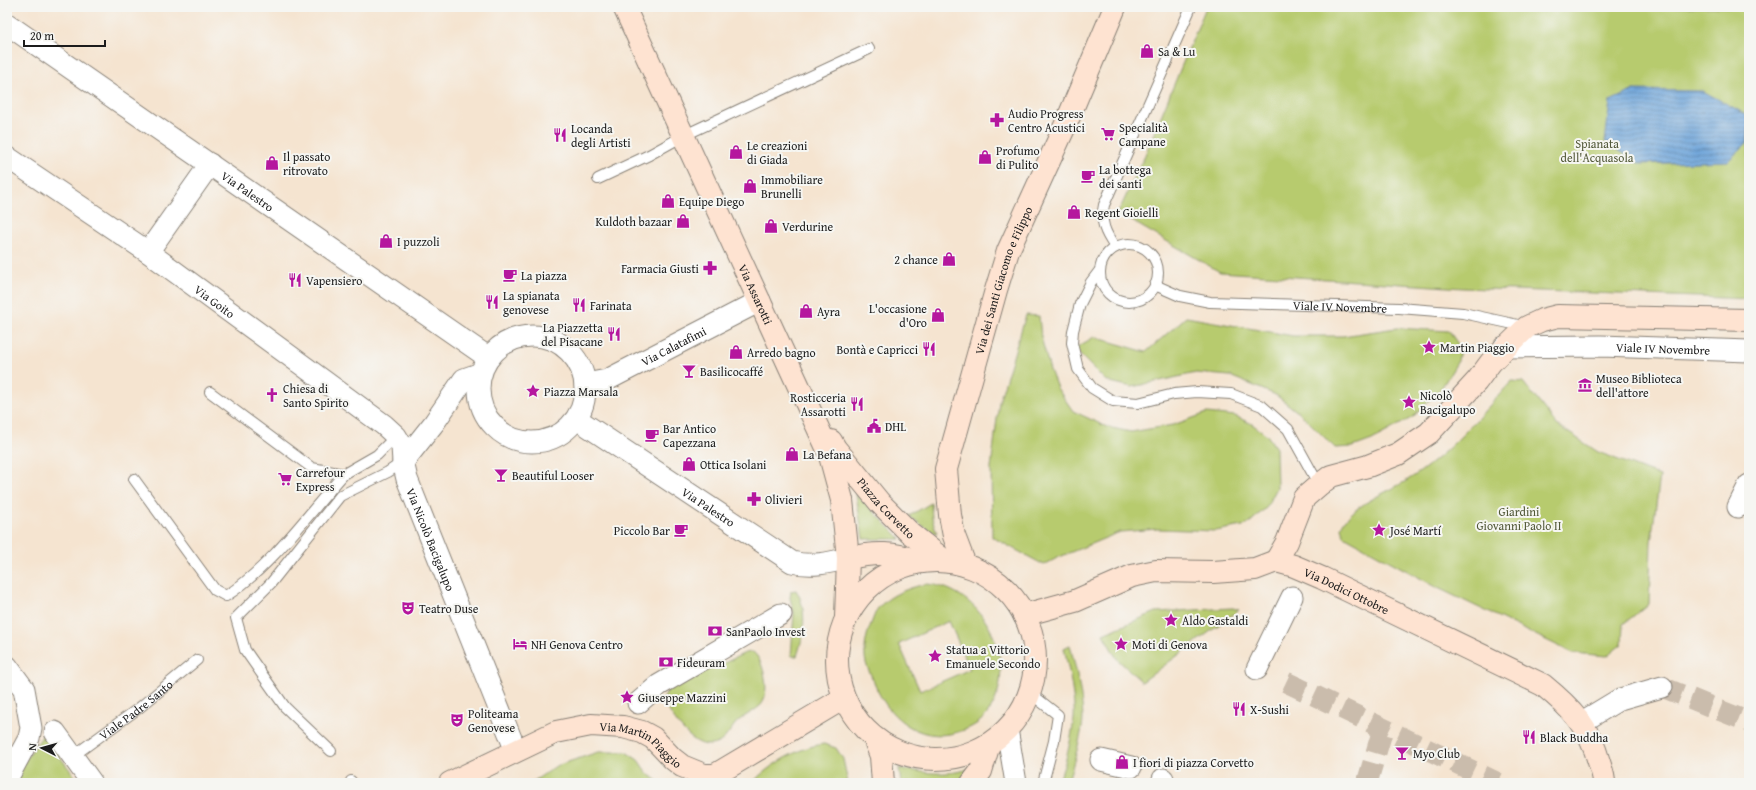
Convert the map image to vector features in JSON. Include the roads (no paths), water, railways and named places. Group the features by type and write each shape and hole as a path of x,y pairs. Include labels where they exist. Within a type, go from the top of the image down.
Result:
{"main road":[{"name":"Via Assarotti","path":"624,7 685,135 698,168 760,302 832,450"},
{"name":"Via dei Santi Giacomo e Filippo","path":"955,563 954,536 950,515 946,469 996,290 1008,251 1065,126 1114,7"},
{"name":"Via Assarotti","path":"685,135 703,164 832,450"},
{"path":"1024,615 1074,601 1138,574 1156,571 1213,572 1255,569 1276,561 1286,542 1304,498 1319,484 1331,476 1368,466 1398,454 1429,433 1477,381 1504,347 1527,327 1542,320 1558,316 1749,320"},
{"name":"Piazza Corvetto","path":"832,450 880,503 910,533 955,563 989,576 1000,584 1024,615 1030,628 1035,656 1035,669 1030,693 1018,717 1007,730 989,744 966,756 930,760 904,755 890,749 874,738 857,722 844,698 838,677 838,644 846,618 854,604 864,591 877,580 905,566 920,562 955,563"},
{"name":"Piazza Corvetto","path":"832,450 842,500 848,558 846,618"},
{"name":"Piazza Corvetto","path":"848,558 865,554 886,553 901,555 920,562"},
{"name":"Via Dodici Ottobre","path":"1276,561 1294,566 1322,578 1543,685 1561,700 1582,722 1595,748 1604,777 1604,783"},
{"name":"Via Martin Piaggio","path":"463,780 516,751 556,732 591,725 623,727 642,732 652,738 682,766 717,779 844,698"},
{"name":"Piazza Corvetto","path":"874,738 881,756 883,783"},
{"path":"972,783 981,771 989,744"}],"street":[{"name":"Via Palestro","path":"7,24 210,164 485,365"},
{"name":"Via Goito","path":"7,157 148,252 384,425 396,436 402,446 403,462"},
{"path":"148,252 210,164"},
{"name":"Via Calatafimi","path":"586,384 607,380 760,302"},
{"path":"403,462 434,422 464,379 485,365 503,344 520,337 538,335 556,340 571,351 581,366 586,384 584,403 576,419 565,432 550,440 534,442 517,440 502,433 490,421 482,406 479,390 485,365"},
{"name":"Viale IV Novembre","path":"1504,347 1601,346 1749,351"},
{"name":"Via Palestro","path":"576,419 792,562 803,565 812,565 848,558"},
{"name":"Via Nicolò Bacigalupo","path":"403,462 407,479 516,751"},
{"path":"1738,507 1749,485"},
{"path":"1257,669 1292,597"},
{"path":"638,703 659,685 781,614"},
{"path":"7,666 24,689 31,728 29,738 7,779"},
{"path":"1582,722 1620,699 1662,686"},
{"path":"1007,730 1016,783"},
{"path":"55,732 92,783"},
{"path":"1101,760 1130,767"}],"lane":[{"path":"1115,247 1103,226 1102,216 1104,205 1191,7"},
{"path":"598,179 649,155 685,135 870,49"},
{"path":"1123,244 1142,246 1149,251 1155,259 1158,267 1155,285 1150,293 1141,299 1132,302 1121,301 1112,297 1105,290 1101,280 1100,270 1103,259 1109,251 1123,244"},
{"path":"1100,270 1091,282 1080,304 1073,331 1072,343 1078,369 1092,388 1113,401 1138,402 1174,394 1197,392 1230,394 1262,406 1288,429 1319,484"},
{"name":"Viale IV Novembre","path":"1155,285 1180,296 1210,302 1398,308 1463,313 1527,327"},
{"path":"210,392 312,468 344,474"},
{"path":"134,479 215,590 226,596 274,556 344,474 377,455 396,436"},
{"path":"331,751 280,701 245,650 236,618 271,583 340,496 388,472 403,462"},
{"name":"Viale Padre Santo","path":"73,756 139,708 197,660"},
{"path":"1030,693 1058,715 1054,740 1043,783"}],"water":[{"path":"1634,90 1703,91 1749,116 1747,143 1728,161 1640,164 1605,142 1610,101"}],"tunnel":[{"path":"1286,682 1498,783"},
{"path":"1662,687 1749,722"},
{"path":"1367,783 1383,729"}],"place":[{"name":"Sa & Lu","path":"1147,51"},
{"name":"Audio Progress Centro Acustici","path":"997,120"},
{"name":"Specialità Campane","path":"1108,134"},
{"name":"Locanda degli Artisti","path":"560,135"},
{"name":"Le creazioni di Giada","path":"736,152"},
{"name":"Profumo di Pulito","path":"985,157"},
{"name":"Il passato ritrovato","path":"272,163"},
{"name":"La bottega dei santi","path":"1088,176"},
{"name":"Immobiliare Brunelli","path":"750,186"},
{"name":"Equipe Diego","path":"668,201"},
{"name":"Regent Gioielli","path":"1074,212"},
{"name":"Kuldoth bazaar","path":"683,221"},
{"name":"Verdurine","path":"771,226"},
{"name":"I puzzoli","path":"386,241"},
{"name":"2 chance","path":"949,259"},
{"name":"Farmacia Giusti","path":"710,268"},
{"name":"La piazza","path":"510,275"},
{"name":"Vapensiero","path":"295,280"},
{"name":"La spianata genovese","path":"492,302"},
{"name":"Farinata","path":"579,305"},
{"name":"Ayra","path":"806,311"},
{"name":"L'occasione d'Oro","path":"938,315"},
{"name":"La Piazzetta del Pisacane","path":"614,334"},
{"name":"Martin Piaggio","path":"1429,347"},
{"name":"Bontà e Capricci","path":"929,349"},
{"name":"Arredo bagno","path":"736,352"},
{"name":"Basilicocaffé","path":"689,371"},
{"name":"Museo Biblioteca dell'attore","path":"1585,385"},
{"name":"Piazza Marsala","path":"533,391"},
{"name":"Chiesa di Santo Spirito","path":"272,395"},
{"name":"Nicolò Bacigalupo","path":"1409,402"},
{"name":"Rosticceria Assarotti","path":"857,404"},
{"name":"DHL","path":"874,426"},
{"name":"Bar Antico Capezzana","path":"652,435"},
{"name":"La Befana","path":"792,454"},
{"name":"Ottica Isolani","path":"689,464"},
{"name":"Beautiful Looser","path":"501,475"},
{"name":"Carrefour Express","path":"285,479"},
{"name":"Olivieri","path":"754,499"},
{"name":"Piccolo Bar","path":"681,530"},
{"name":"José Martí","path":"1379,530"},
{"name":"Teatro Duse","path":"408,608"},
{"name":"Aldo Gastaldi","path":"1171,620"},
{"name":"SanPaolo Invest","path":"715,631"},
{"name":"NH Genova Centro","path":"520,644"},
{"name":"Moti di Genova","path":"1121,644"},
{"name":"Statua a Vittorio Emanuele Secondo","path":"935,656"},
{"name":"Fideuram","path":"666,662"},
{"name":"Giuseppe Mazzini","path":"627,697"},
{"name":"X-Sushi","path":"1239,709"},
{"name":"Politeama Genovese","path":"457,720"},
{"name":"Black Buddha","path":"1529,737"},
{"name":"Myo Club","path":"1402,753"},
{"name":"I fiori di piazza Corvetto","path":"1122,762"}],"park label":[{"name":"Spianata dell'Acquasola","path":"1597,150"},
{"name":"Giardini Giovanni Paolo II","path":"1519,518"}]}
